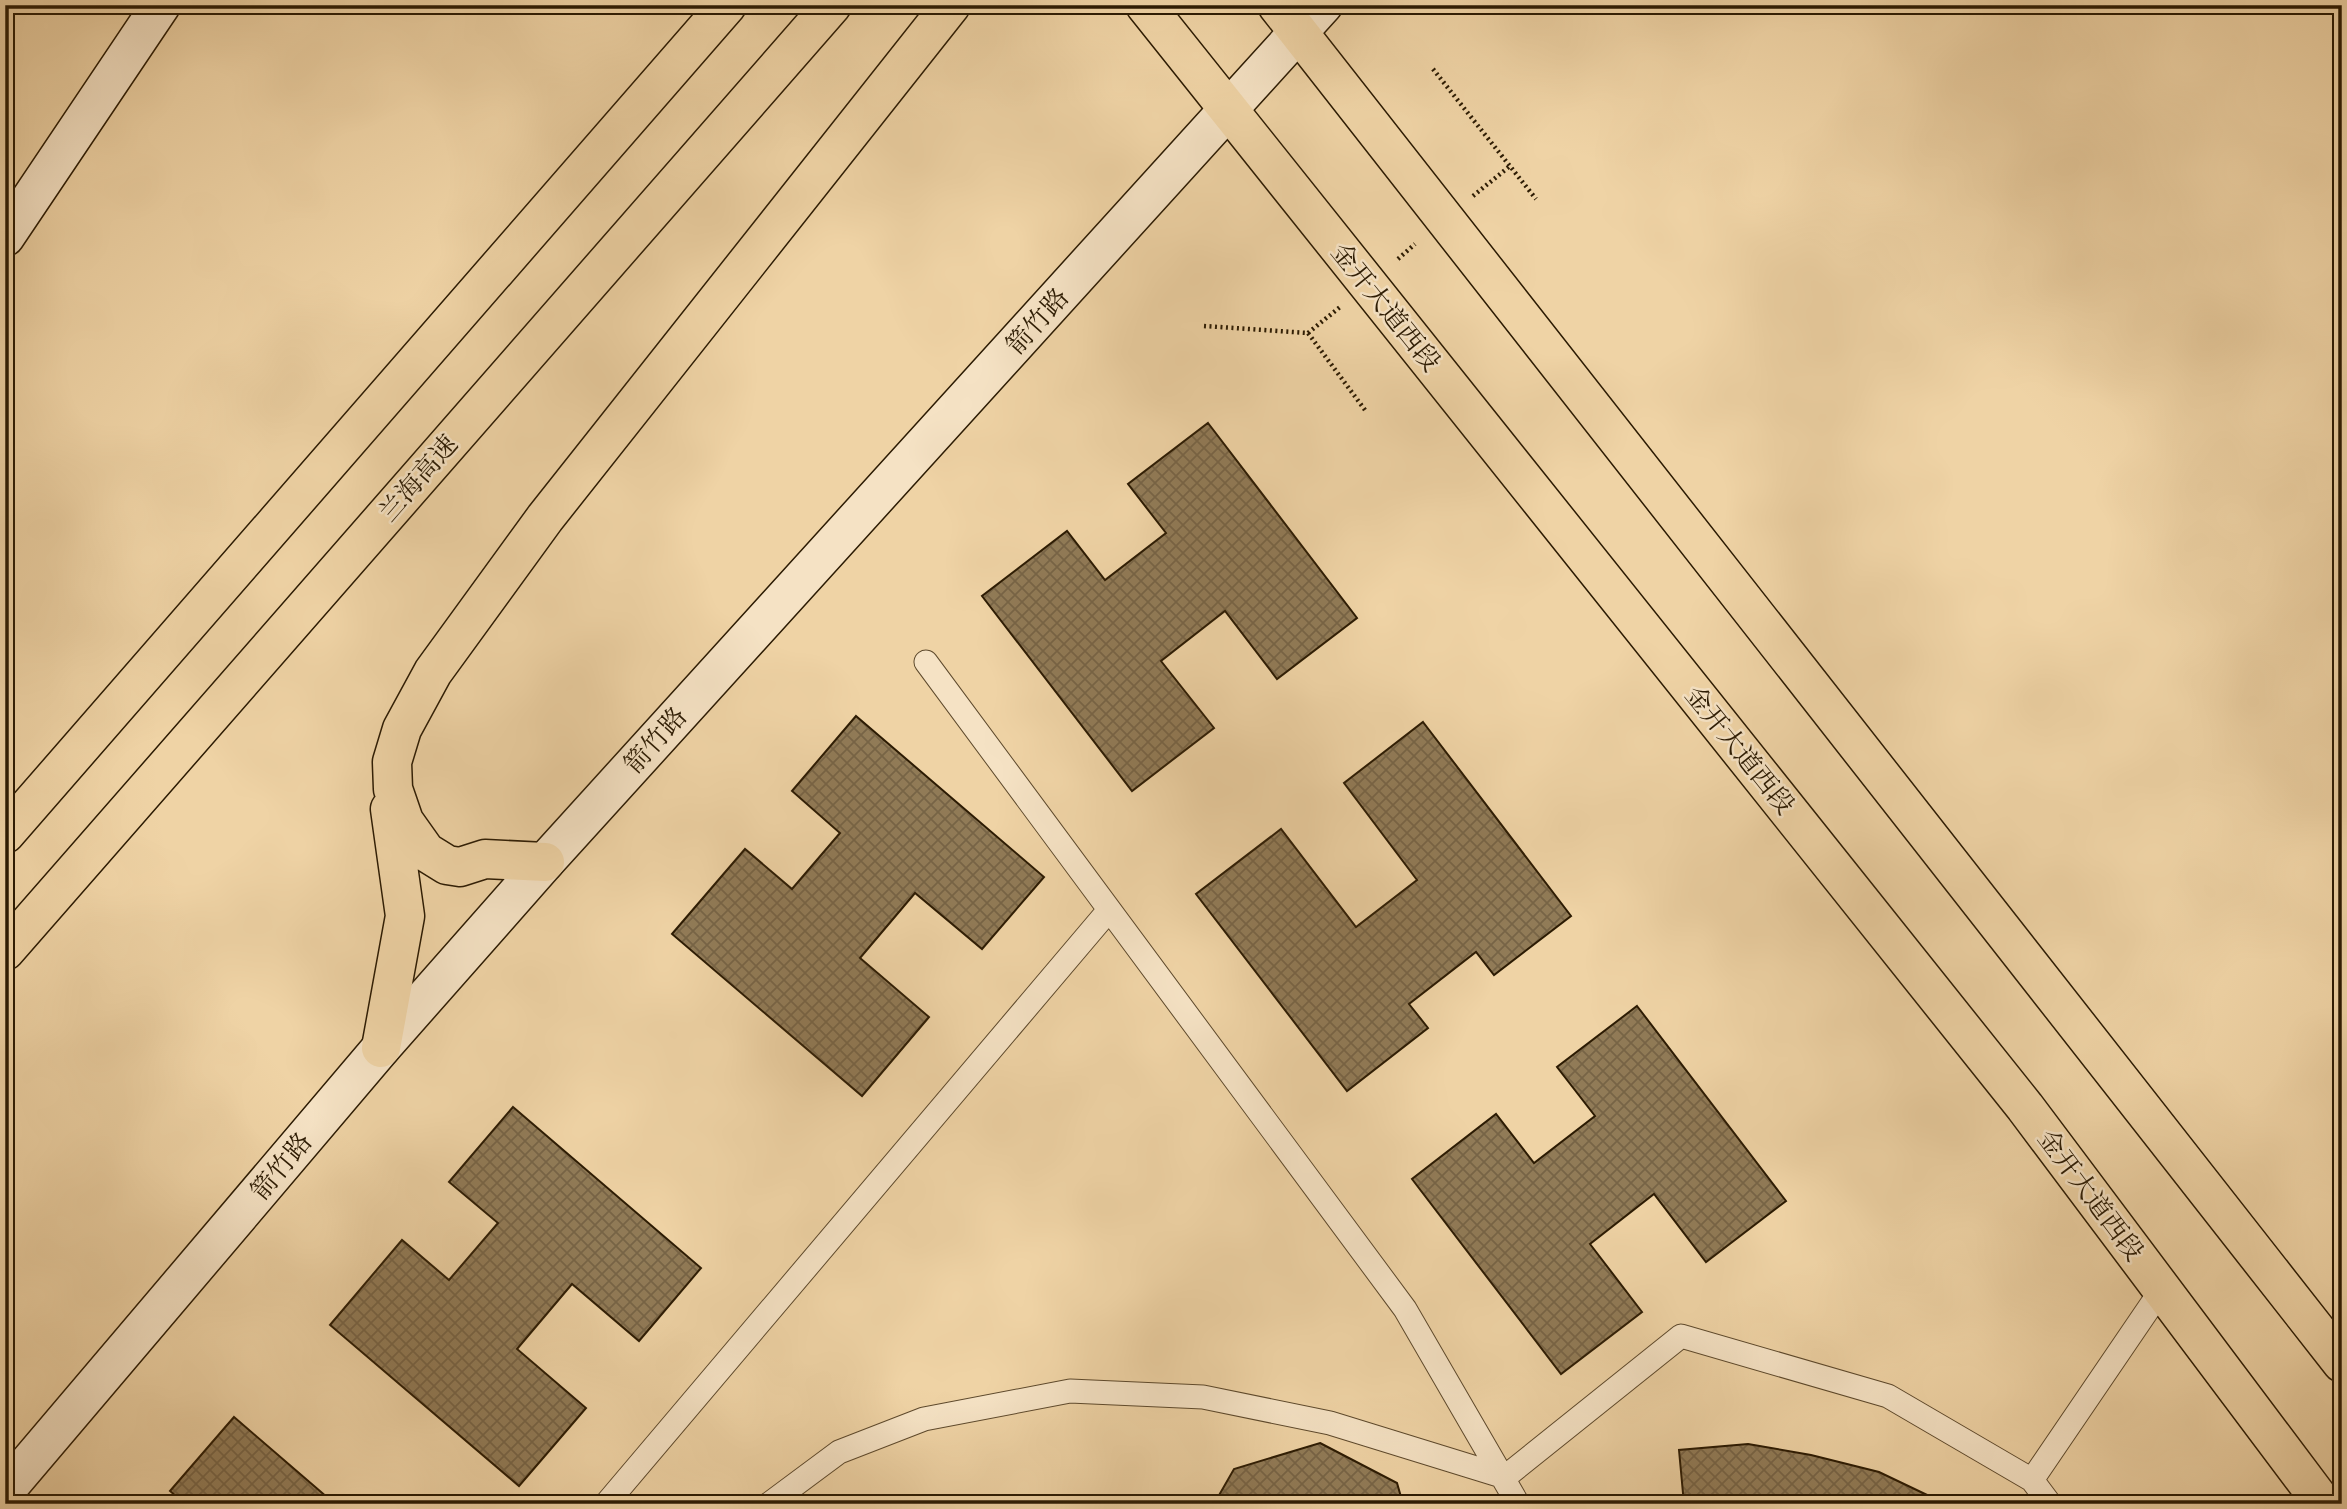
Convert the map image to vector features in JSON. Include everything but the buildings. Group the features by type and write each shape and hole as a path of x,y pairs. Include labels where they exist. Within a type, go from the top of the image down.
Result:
{"main road":[{"path":"5,834 727,5"},
{"name":"兰海高速","path":"5,951 832,5"},
{"path":"381,1048 405,916 391,823 389,796 392,762 402,729 414,705 473,614 951,5"},
{"name":"金开大道西段","path":"1145,5 2016,1097 2322,1504"},
{"path":"1300,15 2342,1363"},
{"path":"392,762 397,805 418,842 436,860 460,867 485,859 545,862"}],"street":[{"path":"5,237 161,5"},
{"name":"箭竹路","path":"5,1491 381,1048 545,862 1228,110 1300,15"}],"lane":[{"path":"926,662 1405,1309 1505,1477 1518,1504"},
{"path":"606,1504 1109,910"},
{"path":"2032,1480 2162,1289"},
{"path":"1505,1477 1681,1336 1888,1396 2032,1480 2050,1504"},
{"path":"769,1504 839,1452 924,1419 1070,1391 1203,1397 1330,1423 1505,1477"}],"path":[{"path":"1433,69 1536,199"},
{"path":"1467,201 1510,166"},
{"path":"1393,263 1425,236"},
{"path":"1205,326 1308,334 1351,298"},
{"path":"1308,334 1365,410"}]}
